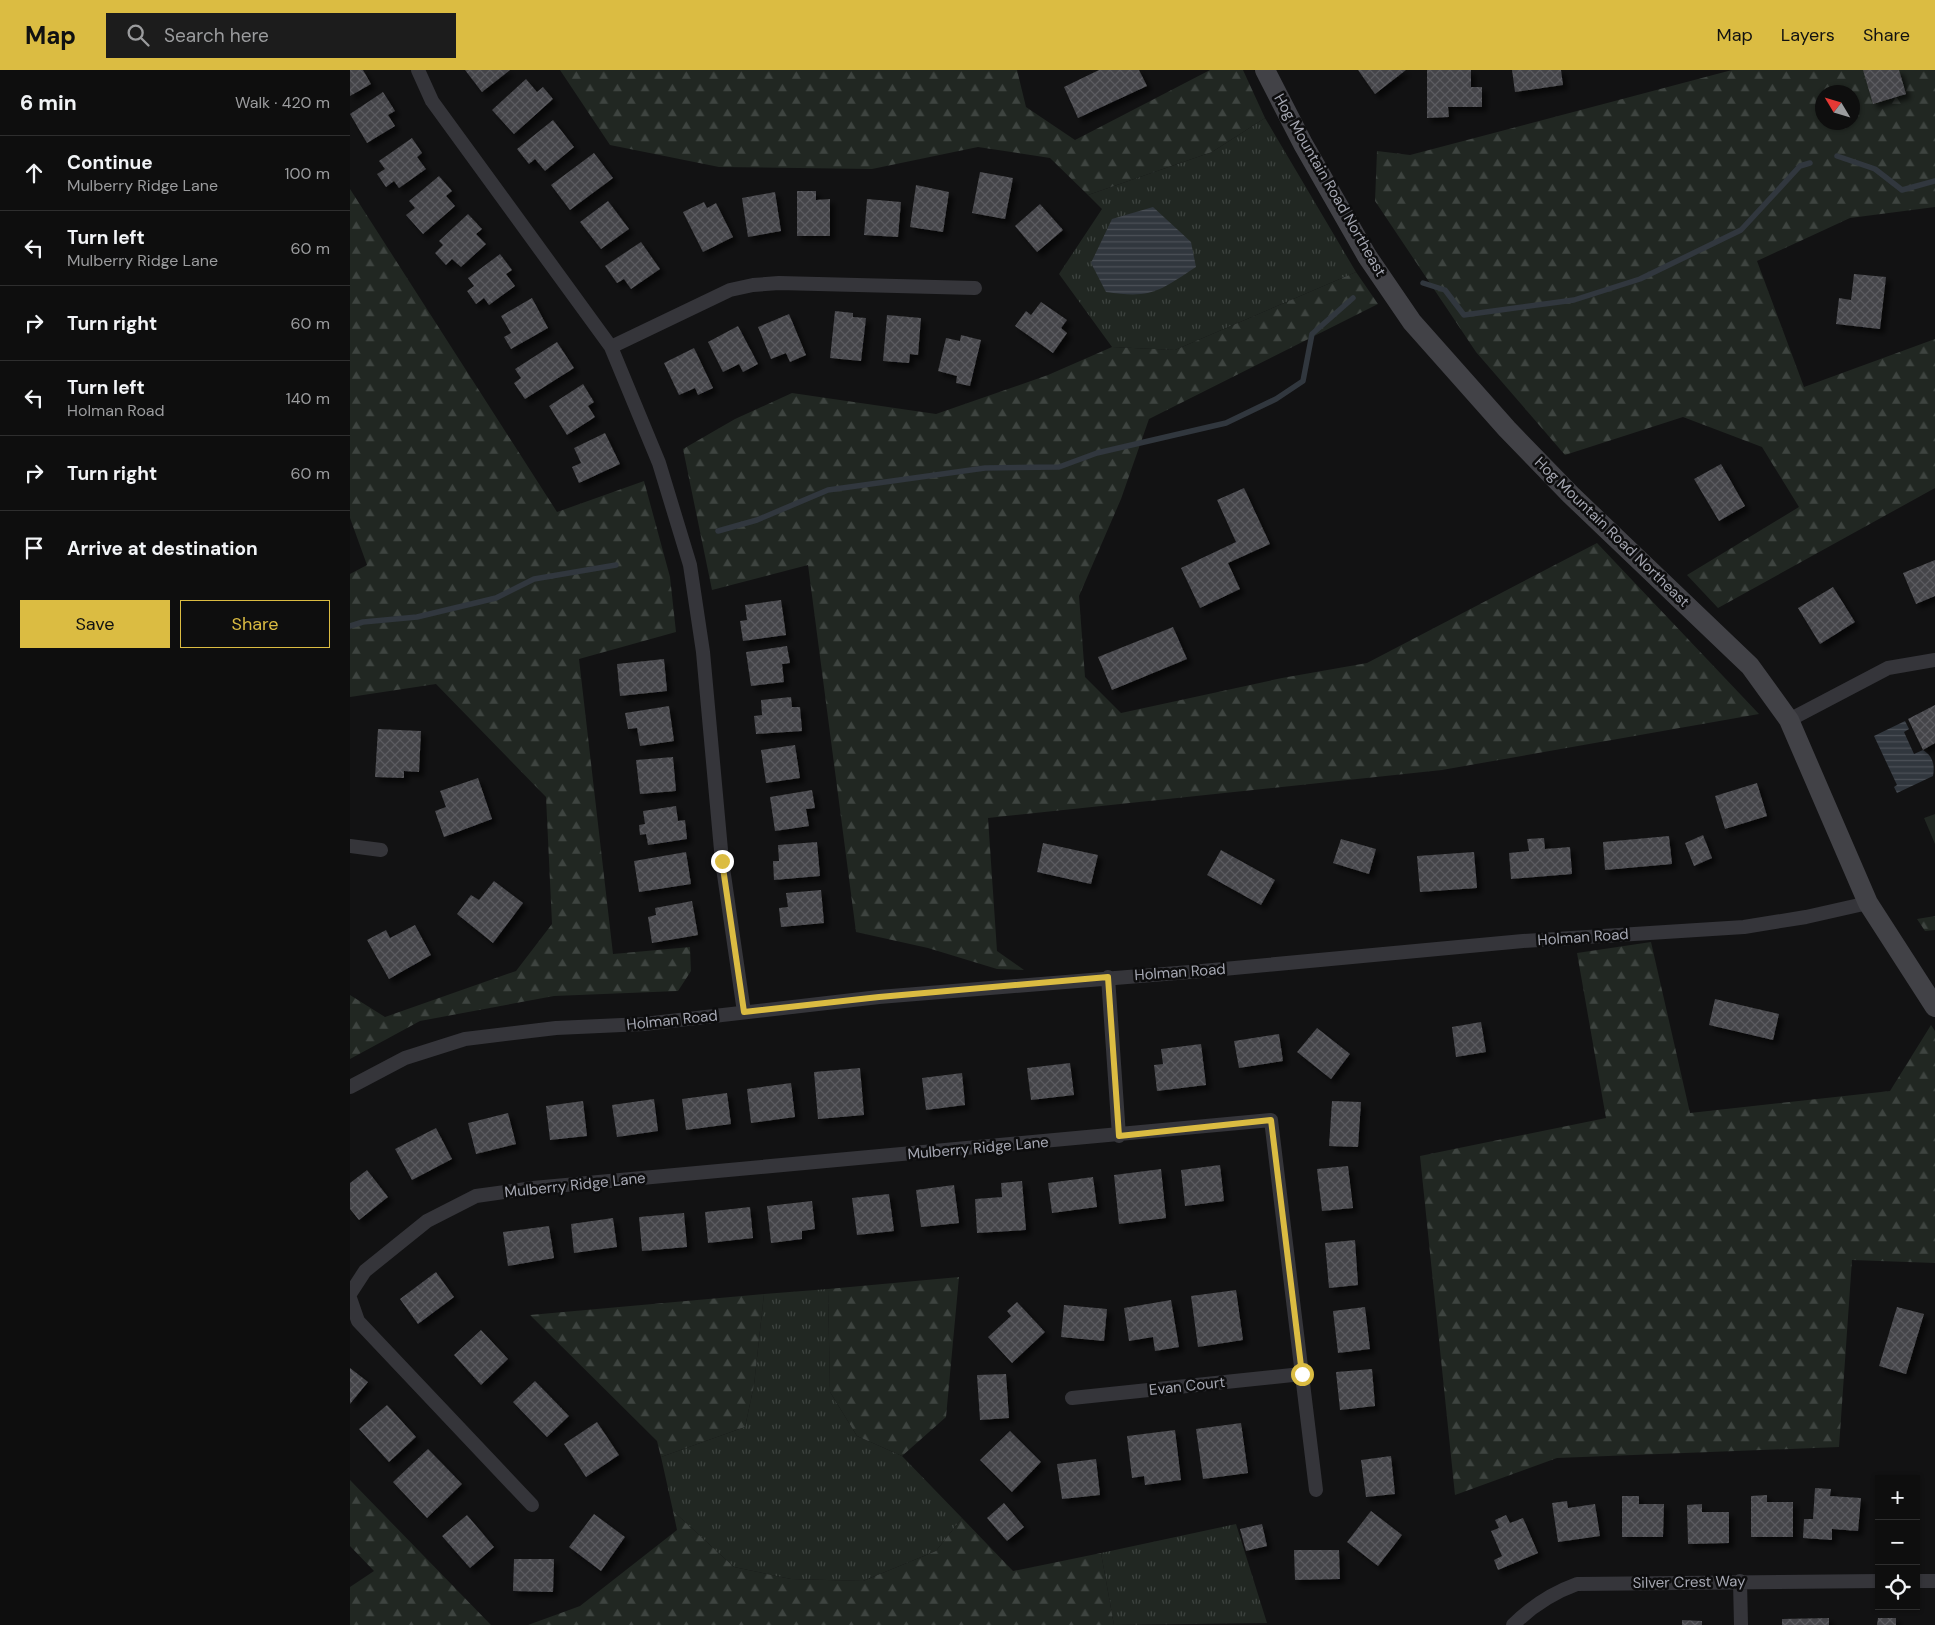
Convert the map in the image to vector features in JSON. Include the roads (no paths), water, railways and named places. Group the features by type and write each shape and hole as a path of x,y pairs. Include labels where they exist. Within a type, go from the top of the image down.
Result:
{"street":[{"path":"418,70 432,101 611,348 659,463 690,565 703,652 722,861 744,1012"},
{"name":"Hog Mountain Road Northeast","path":"1265,70 1303,144 1366,256 1412,322 1500,422 1545,468 1750,666 1789,720 1868,903 1935,1007"},
{"path":"611,348 730,290 753,285 780,283 975,288"},
{"path":"1789,720 1888,668 1935,660"},
{"path":"350,846 382,850"},
{"name":"Holman Road","path":"350,1087 405,1058 465,1039 556,1028 644,1024 879,997 1211,970 1523,941 1744,927 1806,917 1868,903"},
{"path":"1108,977 1119,1136"},
{"name":"Mulberry Ridge Lane","path":"532,1505 358,1321 350,1296 365,1271 427,1221 476,1196 533,1188 1119,1136 1271,1120 1316,1490"},
{"name":"Evan Court","path":"1072,1398 1302,1374"},
{"path":"1740,1581 1741,1625"},
{"name":"Silver Crest Way","path":"1513,1625 1552,1594 1578,1584 1875,1581"},
{"path":"1920,1581 1935,1581"}],"waterway":[{"path":"1837,156 1875,169 1902,190 1935,181"},
{"path":"1423,283 1445,290 1464,315 1574,300 1640,279 1741,230 1800,166 1810,163"},
{"path":"718,531 757,520 828,490 985,468 1059,467 1097,453 1226,423 1276,399 1303,381 1312,334 1353,298"},
{"path":"350,626 363,622 417,617 496,598 534,579 616,565"}]}
